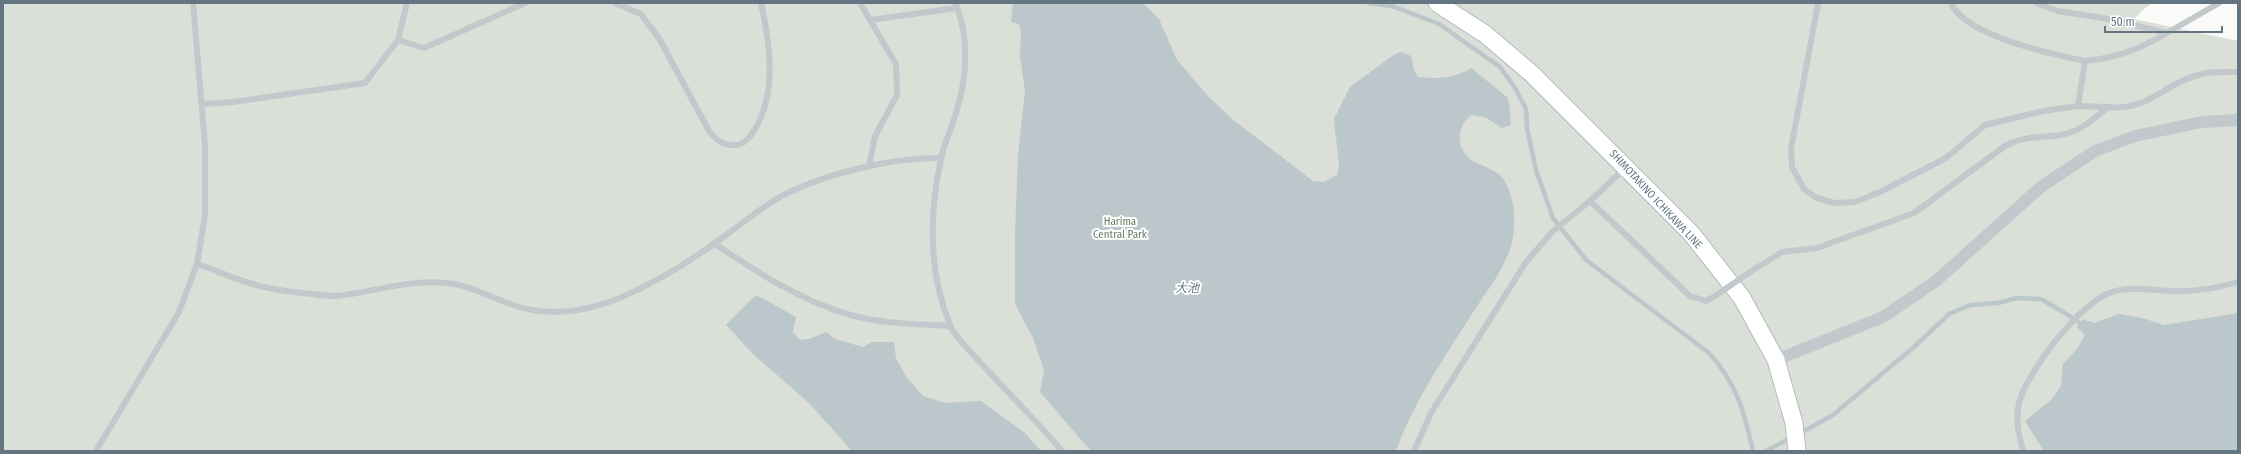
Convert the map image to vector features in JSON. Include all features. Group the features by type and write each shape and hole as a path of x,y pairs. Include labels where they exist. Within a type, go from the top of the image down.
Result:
{"main road":[{"name":"SHIMOTAKINO ICHIKAWA LINE","path":"1437,3 1485,34 1532,74 1690,233 1742,298 1776,360 1794,423 1798,451"}],"street":[{"path":"1776,360 1884,317 1936,281 2042,186 2095,150 2135,136 2202,122 2238,120"}],"lane":[{"path":"96,451 179,312 197,264 204,215 205,145 192,3"},
{"path":"202,104 233,102 365,83 398,40 407,3"},
{"path":"398,40 424,48 524,3"},
{"path":"616,3 641,14 660,40 709,131 716,140 728,146 742,144 751,135 762,117 767,102 768,45 761,3"},
{"path":"860,3 896,64 897,95 875,136 869,167"},
{"path":"1818,3 1795,121 1791,149 1792,166 1797,179 1804,189 1817,198 1834,203 1855,202 1882,191 1946,158 1985,125 2043,111 2078,106 2121,108 2139,104 2195,76 2217,71 2238,72"},
{"path":"1951,3 1963,19 1991,34 2046,53 2085,61 2107,59 2145,46 2219,3"},
{"path":"2036,3 2057,11 2103,18 2167,33"},
{"path":"870,20 956,6 964,38 964,77 956,113 941,158 932,225 932,250 938,286 950,326 994,377 1062,451"},
{"path":"2078,106 2085,61"},
{"path":"1590,201 1690,296 1706,302 1782,252 1817,248 1900,219 1922,208 2005,146 2018,139 2066,134 2088,124 2108,107"},
{"path":"197,264 252,284 290,292 335,296 428,282 455,284 512,305 536,312 563,313 589,308 621,297 651,283 715,244 750,216 780,197 819,180 869,167 923,157 941,158"},
{"path":"1414,451 1431,414 1526,262 1553,231 1590,201 1626,167"},
{"path":"715,244 748,266 792,291 847,314 888,322 950,326"},
{"path":"2024,451 2018,432 2017,416 2019,403 2030,379 2070,324 2098,298 2120,290 2193,291 2215,289 2238,282"}],"green space":[{"name":"Harima Central Park","path":"3,3 2153,3 2145,8 2134,19 2238,41 2238,451 3,451"}],"water":[{"name":"大池","path":"1013,3 1143,3 1159,19 1177,60 1208,96 1232,119 1313,181 1324,182 1337,175 1339,166 1334,119 1350,87 1395,54 1402,52 1411,56 1414,71 1418,77 1432,78 1452,76 1465,72 1471,68 1507,97 1509,102 1511,125 1502,128 1485,117 1471,115 1463,125 1460,143 1465,154 1470,159 1498,173 1509,189 1513,205 1514,222 1513,237 1507,258 1430,380 1403,433 1396,451 1091,451 1040,392 1044,370 1033,338 1015,304 1015,234 1018,154 1025,91 1020,56 1021,31 1019,24 1011,22"},
{"path":"756,295 796,317 793,332 800,340 809,339 826,332 835,339 863,347 872,342 894,342 896,358 907,378 923,396 945,403 981,401 1025,433 1041,451 852,451 809,403 754,355 726,325"},
{"path":"2238,313 2238,451 2044,451 2025,421 2052,399 2061,386 2063,364 2077,349 2085,335 2077,327 2083,319 2094,323 2119,314 2142,318 2164,325"}],"waterway":[{"path":"1369,3 1392,6 1439,24 1500,67 1515,88 1526,109 1527,128 1536,170 1553,218 1586,260 1709,353 1719,364 1733,387 1743,411 1753,451"},
{"path":"1799,434 1833,415 1914,347 1949,314 1970,305 1998,303 2017,298 2041,299 2084,326"},
{"path":"1766,451 1792,437"}]}
